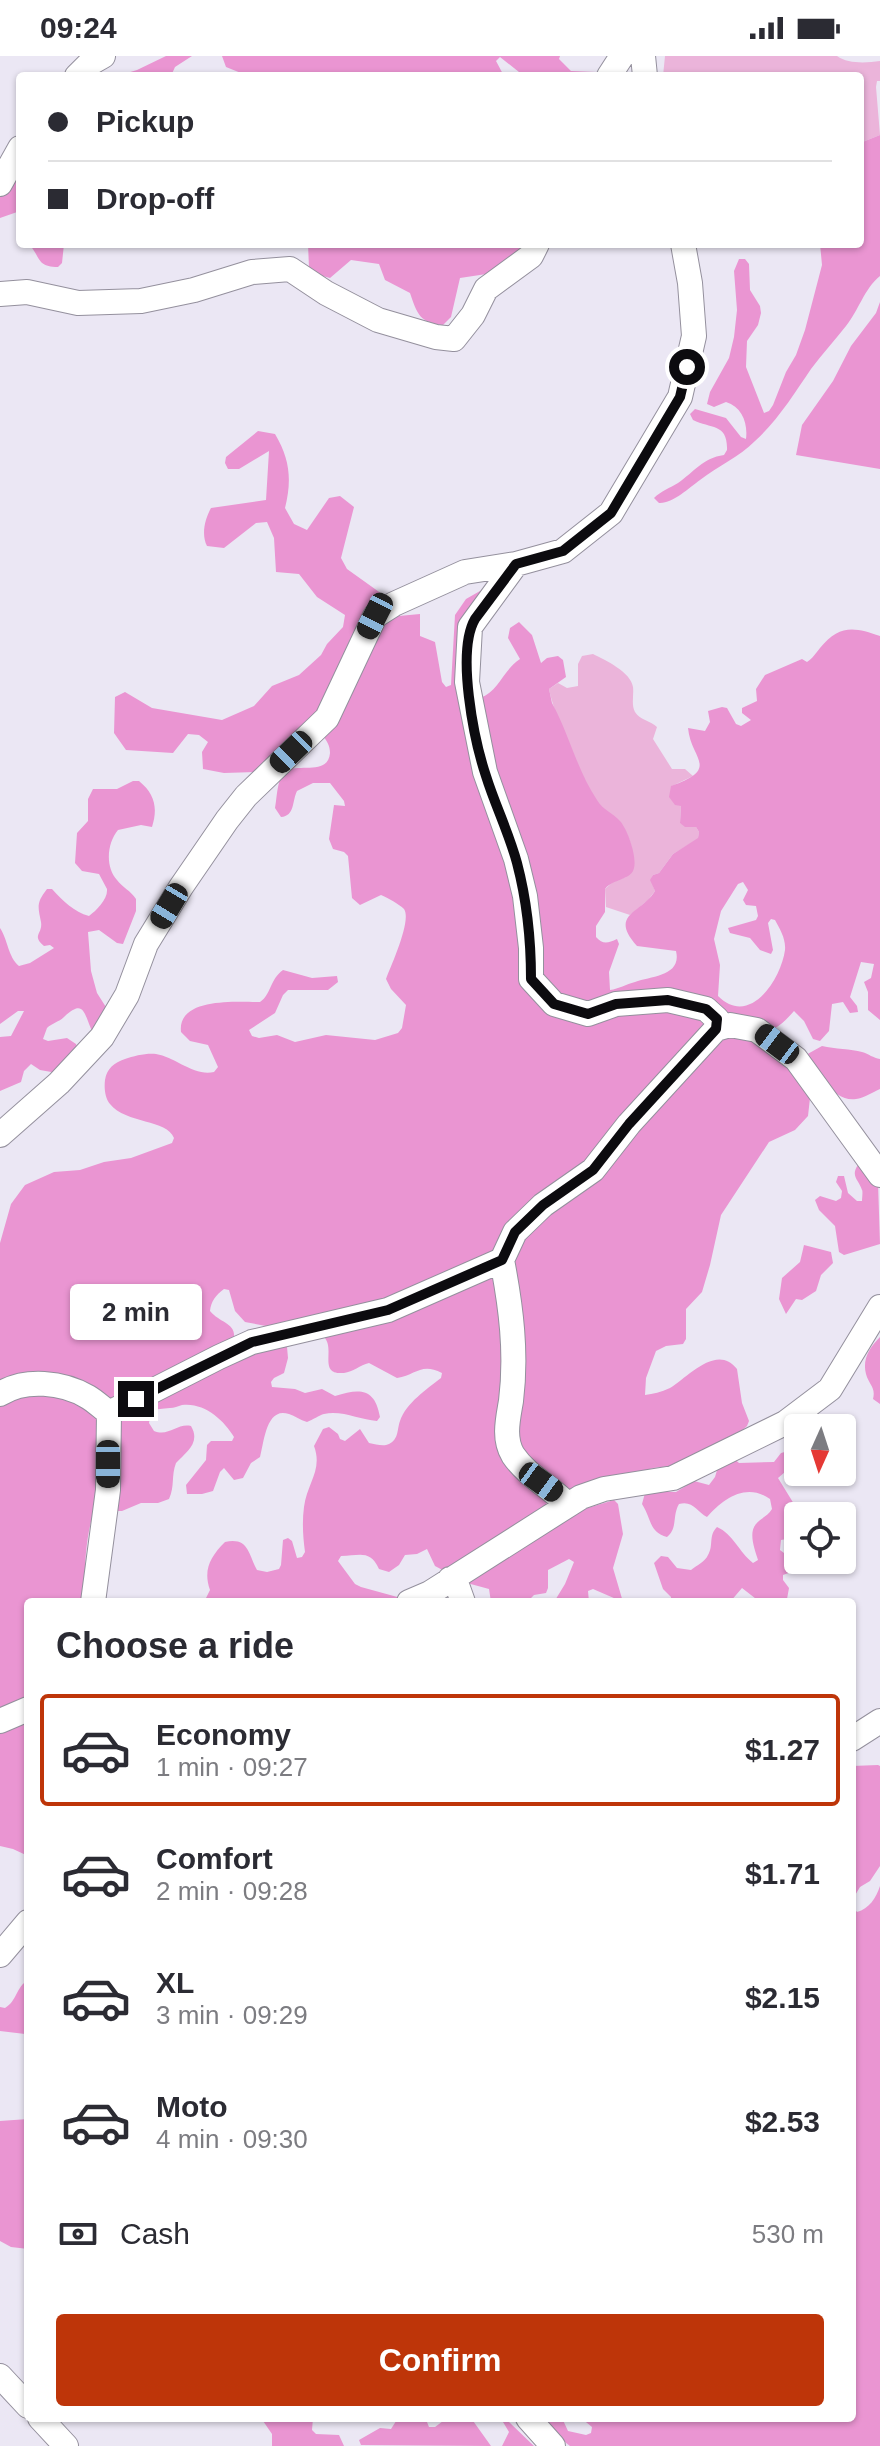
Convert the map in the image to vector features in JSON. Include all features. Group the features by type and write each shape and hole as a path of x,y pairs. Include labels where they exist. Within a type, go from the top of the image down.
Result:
{"street":[{"path":"81,72 103,56"},
{"path":"0,184 16,155"},
{"path":"0,294 27,292 78,303 141,301 194,290 252,272 290,269 326,293 378,320 436,337 454,339 473,315 486,289 531,256 535,248"},
{"path":"0,1135 59,1083 102,1037 127,995 146,944 181,887 246,796 327,718 375,616 394,604 465,572 516,564 563,551 611,513 680,397 694,336 684,248"},
{"path":"516,564 470,627 467,682 485,772 516,859 525,896 531,979 554,1004 588,1014 616,1004 668,1000 706,1009 717,1019 716,1029"},
{"path":"568,1505 512,1454 506,1432 515,1368 511,1306 502,1260 515,1232 543,1205 593,1170 629,1124 716,1029 730,1025 757,1030 796,1059 880,1175"},
{"path":"109,1413 252,1342 388,1310 502,1260"},
{"path":"418,1598 581,1497 604,1489 673,1478 785,1423 830,1389 880,1307"},
{"path":"0,1394 29,1384 64,1387 87,1396 109,1413"},
{"path":"94,1598 108,1490 109,1413"},
{"path":"450,1579 462,1598"},
{"path":"0,1721 24,1711"},
{"path":"856,1736 880,1721"},
{"path":"0,1955 24,1927"},
{"path":"0,2376 24,2402"},
{"path":"44,2422 66,2446"},
{"path":"532,2422 553,2446"}],"shaded area":[{"path":"166,56 192,56 175,67 173,72 130,72"},
{"path":"222,56 560,56 559,59 571,71 596,72 519,72 500,57 496,61 502,72 238,72 226,67"},
{"path":"665,56 837,56 852,62 880,61 880,81 877,81 876,87 880,135 864,141 864,72 663,72"},
{"path":"880,135 880,276 846,326 763,433 742,452 680,495 659,503 654,498 704,462 724,455 727,450 727,441 721,431 693,420 690,414 695,409 726,418 746,439 745,422 732,404 726,402 714,407 707,404 710,392 729,358 734,337 737,310 734,271 739,259 745,259 749,264 750,290 760,306 758,325 747,341 746,367 764,413 773,405 805,330 822,265 820,248 864,248 864,141"},
{"path":"16,178 16,212 0,218 0,193"},
{"path":"32,248 64,248 62,263 58,267 40,261"},
{"path":"308,248 524,248 493,273 460,278 451,317 443,325 424,320 410,293 385,280 379,264 351,260 330,278 309,268"},
{"path":"880,302 880,469 796,455 802,425 833,381 851,346 876,313"},
{"path":"258,431 275,434 287,461 289,479 285,508 294,524 307,530 329,498 340,496 354,507 341,558 347,569 382,594 367,619 420,614 420,636 435,642 442,682 446,687 451,685 455,615 466,599 487,587 476,614 480,698 492,690 520,659 508,638 510,628 519,622 532,635 541,663 558,656 563,660 566,677 549,689 552,703 590,788 599,803 623,825 635,863 632,872 605,889 605,912 596,926 599,940 617,939 619,944 609,972 610,990 664,974 675,966 676,951 637,946 626,927 630,915 655,891 650,880 653,875 659,873 673,854 698,838 696,827 685,827 680,823 681,806 675,805 669,797 671,786 686,780 699,768 688,728 705,731 710,722 708,711 722,707 727,708 736,724 741,726 751,720 742,713 742,708 757,701 756,689 765,675 802,659 807,662 827,640 841,631 863,631 880,636 880,1020 868,1010 868,992 864,982 871,978 874,964 861,962 850,997 858,1012 850,1013 843,1002 832,1004 829,1031 820,1041 813,1039 804,1021 794,1011 770,1030 739,1030 773,1042 810,1098 808,1116 795,1130 769,1142 721,1215 702,1292 686,1309 686,1339 683,1344 656,1351 646,1378 645,1395 670,1388 694,1370 721,1359 737,1369 742,1403 749,1421 747,1426 737,1435 671,1466 653,1468 575,1492 544,1493 547,1505 568,1514 614,1500 618,1504 623,1534 613,1568 622,1598 614,1598 593,1589 588,1591 589,1598 556,1598 574,1562 569,1559 548,1570 546,1593 531,1598 490,1598 489,1589 467,1583 435,1566 427,1549 405,1555 399,1565 389,1572 379,1569 368,1556 341,1556 338,1561 355,1584 401,1598 206,1598 210,1590 207,1576 209,1564 225,1542 243,1544 257,1570 267,1572 279,1569 281,1565 283,1540 288,1538 292,1541 297,1558 302,1557 305,1552 304,1507 317,1462 314,1446 323,1429 329,1427 345,1441 360,1429 369,1443 389,1444 396,1437 407,1408 441,1378 442,1373 424,1369 397,1378 369,1363 336,1373 329,1366 324,1337 245,1322 235,1311 229,1290 224,1289 213,1301 210,1311 230,1326 234,1338 249,1355 283,1344 287,1347 284,1373 274,1378 272,1387 305,1393 322,1389 335,1396 359,1391 374,1400 380,1417 377,1421 331,1413 307,1422 289,1414 275,1415 267,1427 260,1457 251,1463 243,1478 234,1480 224,1468 213,1491 187,1494 186,1485 206,1460 207,1445 211,1441 232,1441 234,1437 225,1424 198,1406 182,1405 151,1412 149,1423 154,1431 191,1426 194,1432 191,1447 176,1463 169,1499 158,1503 141,1503 122,1511 97,1502 86,1551 85,1598 24,1598 24,1854 0,1846 0,1243 11,1204 25,1185 54,1172 80,1170 131,1158 172,1143 174,1138 163,1127 126,1115 110,1104 105,1093 105,1080 109,1069 118,1062 148,1054 163,1056 200,1072 214,1072 218,1067 208,1045 190,1041 181,1032 182,1021 198,1007 224,1002 260,1002 283,970 312,978 337,976 338,982 328,990 288,990 275,1013 249,1030 252,1036 277,1035 295,1042 326,1035 375,1040 398,1033 402,1028 406,1005 386,979 400,943 406,915 402,907 381,895 360,905 352,898 348,856 333,849 329,839 334,805 345,806 344,801 330,783 313,783 297,791 286,816 281,817 275,808 279,783 286,771 318,767 328,760 329,748 323,736 259,772 224,773 203,769 202,752 208,742 199,735 188,734 173,753 126,750 114,733 115,697 125,692 152,708 222,720 254,706 272,686 299,675 321,655 343,627 345,615 317,597 299,574 276,572 274,538 267,522 256,523 224,548 207,546 204,527 211,508 266,500 269,451 239,469 228,469 226,457","holes":["743,882 748,890 743,900 746,905 756,906 758,916 756,920 728,928 730,933 750,938 760,950 771,954 768,923 771,919 775,920 784,938 785,950 770,986 752,1003 741,1006 730,1004 718,996 720,965 714,939 721,911 738,884"]},
{"path":"593,654 628,676 633,687 635,712 657,727 653,739 672,769 685,769 693,776 672,786 681,806 680,823 696,827 698,839 673,854 659,873 653,875 651,880 655,891 630,915 606,907 605,889 614,881 626,877 632,848 622,826 599,804 585,780 563,731 549,689 558,683 567,688 578,686 578,664 582,656"},
{"path":"139,781 152,796 155,814 152,827 141,825 118,830 109,855 113,875 136,899 136,911 123,944 99,930 88,932 91,971 97,993 111,1015 93,1033 83,1011 71,1011 47,1028 43,1039 67,1038 76,1044 78,1050 57,1073 40,1070 31,1064 24,1071 21,1082 0,1091 0,1037 11,1036 24,1011 18,1011 0,1024 0,928 19,966 54,948 44,946 38,937 41,926 39,905 47,889 52,889 69,906 89,916 98,907 106,897 107,889 99,874 82,871 75,863 77,833 88,821 88,799 93,789 117,789"},
{"path":"822,1046 858,1051 880,1059 880,1089 856,1099 848,1099 833,1091 804,1056"},
{"path":"858,1165 878,1182 880,1244 844,1255 839,1252 835,1226 819,1210 815,1200 820,1196 836,1201 841,1198 842,1191 836,1182 838,1176 844,1176 848,1193 857,1201 862,1201 862,1190 855,1175"},
{"path":"804,1245 831,1252 833,1263 821,1275 816,1291 802,1300 796,1299 786,1314 779,1299 782,1278 800,1262"},
{"path":"880,1337 880,1404 873,1399 865,1363"},
{"path":"784,1452 784,1473 778,1478 793,1502 784,1502 784,1539 781,1540 780,1550 784,1553 786,1574 783,1580 789,1588 787,1598 755,1598 742,1588 733,1598 671,1598 663,1589 654,1563 661,1556 668,1557 677,1568 691,1570 707,1557 717,1527 753,1563 758,1560 753,1542 754,1528 772,1509 770,1499 761,1494 744,1492 720,1504 707,1517 691,1505 679,1504 673,1530 667,1537 652,1525 642,1504 645,1493 676,1492 694,1481 709,1485 721,1457 731,1456 739,1463 774,1462"},
{"path":"856,1766 880,1766 880,1866 856,1894"},
{"path":"880,1886 880,2446 570,2446 543,2422 564,2422 568,2431 586,2435 591,2433 592,2427 586,2422 856,2422 856,1911 868,1906"},
{"path":"24,1983 24,2034 0,2031 0,2007 9,2005"},
{"path":"24,2119 24,2249 11,2247 0,2241 0,2121"},
{"path":"264,2422 313,2422 312,2430 316,2434 339,2435 344,2446 272,2446 272,2434"},
{"path":"395,2422 427,2422 429,2427 435,2427 442,2422 474,2422 491,2446 361,2445 359,2440 380,2428 391,2429"},
{"path":"503,2422 509,2422 534,2446 502,2446 509,2432"}],"route":[{"path":"136,1399 252,1342 388,1310 502,1260 515,1232 543,1205 593,1170 629,1124 716,1029 717,1019 706,1009 668,1000 616,1004 588,1014 554,1004 531,979 525,896 516,859 485,772 467,682 470,627 475,619 516,564 563,551 611,513 680,397 687,367"}]}
